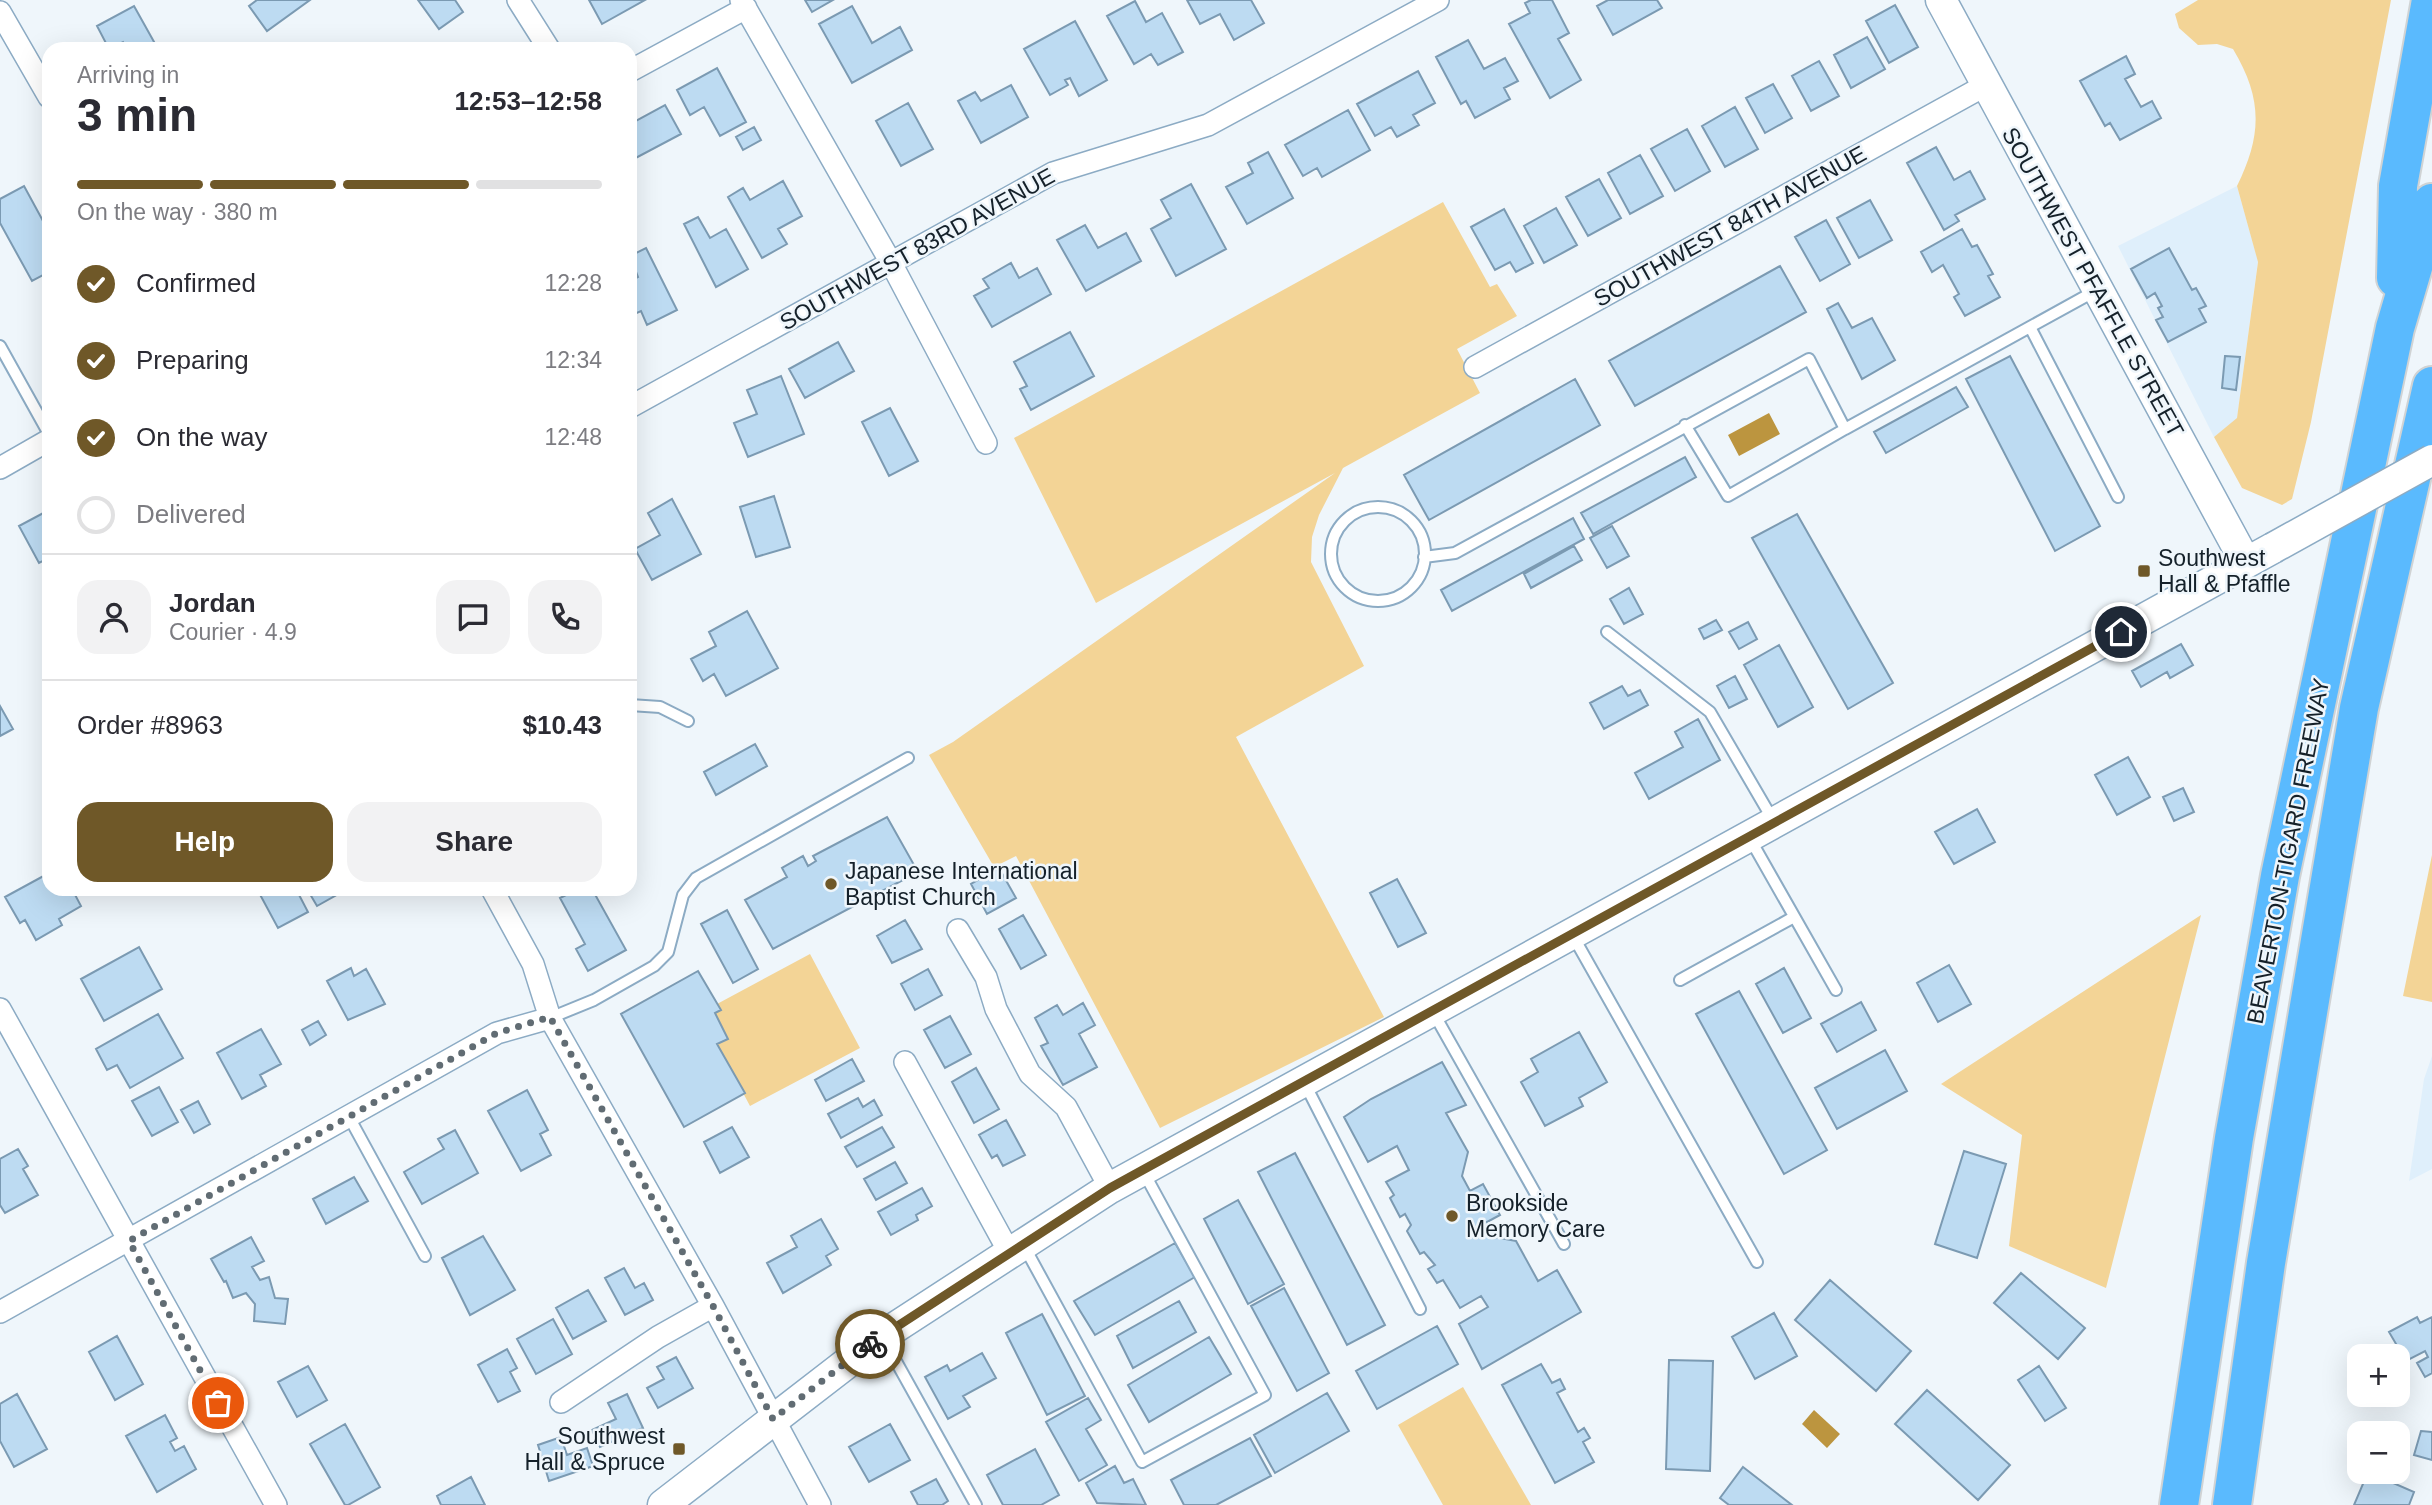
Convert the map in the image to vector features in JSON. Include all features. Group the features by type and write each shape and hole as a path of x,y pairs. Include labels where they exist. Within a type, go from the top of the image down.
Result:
{"highway":[{"path":"2395,328 2398,186 2431,0"},
{"name":"BEAVERTON-TIGARD FREEWAY","path":"2179,1505 2234,1139 2280,876 2395,328 2432,203"},
{"name":"BEAVERTON-TIGARD FREEWAY","path":"2232,1505 2266,1263 2359,708 2432,386"}],"main road":[{"name":"SOUTHWEST PFAFFLE STREET","path":"1941,0 2246,563"},
{"path":"663,1505 882,1336 1110,1188 2432,460"}],"street":[{"path":"517,0 544,42"},
{"name":"SOUTHWEST 83RD AVENUE","path":"637,403 1053,173 1208,125 1438,0"},
{"path":"637,67 743,4 890,261 986,443"},
{"path":"0,12 42,85"},
{"name":"SOUTHWEST 84TH AVENUE","path":"1475,368 1986,85"},
{"path":"0,468 42,444"},
{"path":"496,896 533,964 550,1017 713,1306 820,1505"},
{"path":"958,930 986,977 996,1009 1030,1074 1066,1107 1110,1188"},
{"path":"0,1009 276,1505"},
{"path":"0,1312 497,1033 550,1017"},
{"path":"905,1062 1016,1248"},
{"path":"561,1402 658,1337 713,1306"}],"lane":[{"path":"1685,425 1728,496 2097,290"},
{"path":"2030,327 2118,497"},
{"path":"0,346 42,421"},
{"path":"1424,557 1455,553 1809,359 1845,429"},
{"path":"1382,507 1398,512 1411,521 1420,534 1424,557 1417,580 1406,592 1392,600 1378,602 1363,600 1344,587 1332,568 1330,553 1333,538 1351,515 1382,507"},
{"path":"1607,632 1710,712 1774,823"},
{"path":"637,705 660,707 688,721"},
{"path":"550,1017 594,1000 654,966 668,952 683,895 696,878 908,758"},
{"path":"1749,837 1836,990"},
{"path":"1680,980 1794,917"},
{"path":"1572,934 1757,1262"},
{"path":"1432,1010 1564,1244"},
{"path":"1304,1082 1420,1309"},
{"path":"349,1117 425,1256"},
{"path":"1016,1248 1142,1462 1265,1395 1143,1171"},
{"path":"882,1336 976,1505"}],"shaded area":[{"path":"2198,0 2391,0 2311,422 2292,499 2282,505 2242,488 2214,437 2237,418 2258,262 2237,186 2251,150 2256,117 2250,84 2233,49 2217,44 2198,45 2179,28 2175,14"},
{"path":"2237,186 2258,261 2237,419 2214,437 2118,246"},
{"path":"1443,202 1490,287 1497,284 1517,316 1457,349 1480,393 1343,468 1319,515 1312,537 1311,562 1364,666 1236,737 1384,1017 1160,1128 1016,856 994,867 929,755 953,742 1335,473 1096,603 1014,438"},
{"path":"1769,413 1780,434 1739,456 1728,435"},
{"path":"2432,855 2432,1002 2403,996"},
{"path":"2201,915 2106,1288 2009,1246 2022,1135 1941,1084"},
{"path":"810,954 860,1048 750,1106 717,1044 728,1038 715,1013 720,1010 717,1004"},
{"path":"2432,1056 2432,1169 2409,1181 2424,1079"},
{"path":"1463,1387 1531,1505 1443,1505 1398,1425"},
{"path":"1814,1410 1840,1434 1827,1448 1802,1424"}],"building":[{"path":"257,0 310,0 267,31 249,6"},
{"path":"418,0 455,0 463,12 439,29"},
{"path":"589,0 645,0 602,24"},
{"path":"805,0 833,0 812,12"},
{"path":"1187,0 1251,0 1264,23 1234,40 1220,14 1200,24"},
{"path":"1531,0 1552,0 1569,33 1558,39 1581,80 1550,98 1509,24 1530,13 1525,3"},
{"path":"1608,0 1657,0 1662,8 1613,35 1597,6"},
{"path":"1135,1 1146,22 1162,13 1183,52 1158,65 1151,54 1134,64 1107,16"},
{"path":"1895,5 1918,47 1889,63 1866,21"},
{"path":"134,6 154,42 105,42 97,26"},
{"path":"852,6 872,43 900,27 912,50 852,83 819,24"},
{"path":"1075,21 1107,80 1079,96 1070,78 1065,80 1068,85 1050,95 1024,49"},
{"path":"1867,37 1885,69 1851,88 1834,55"},
{"path":"1468,40 1484,69 1505,58 1518,81 1504,88 1510,99 1475,118 1466,101 1461,104 1436,57"},
{"path":"2126,56 2135,74 2125,79 2141,107 2152,101 2161,118 2120,140 2110,123 2105,126 2080,81"},
{"path":"1819,61 1839,96 1811,111 1792,76"},
{"path":"717,68 746,122 720,136 704,107 690,115 677,90"},
{"path":"1418,71 1435,103 1413,115 1419,125 1397,137 1391,127 1375,136 1357,104"},
{"path":"1773,84 1792,118 1765,133 1746,98"},
{"path":"1011,85 1028,117 981,143 958,101 975,92 981,101"},
{"path":"908,103 933,149 901,166 876,121"},
{"path":"665,105 681,134 637,157 637,120"},
{"path":"1735,107 1758,149 1725,167 1702,126"},
{"path":"1348,110 1370,150 1322,177 1317,168 1303,176 1285,145"},
{"path":"754,127 761,140 743,150 736,137"},
{"path":"1687,129 1710,171 1675,191 1651,149"},
{"path":"1936,147 1954,180 1970,171 1985,199 1955,215 1959,221 1944,230 1907,163"},
{"path":"1268,152 1293,198 1247,224 1226,187 1253,173 1248,163"},
{"path":"1640,155 1663,196 1630,214 1608,173"},
{"path":"1599,179 1621,218 1588,236 1566,197"},
{"path":"783,181 802,216 778,229 787,244 762,258 728,197 743,188 750,200"},
{"path":"1191,184 1226,249 1176,276 1151,229 1171,218 1161,200"},
{"path":"24,186 42,219 42,276 32,281 0,223 0,199"},
{"path":"1870,200 1892,240 1859,258 1837,218"},
{"path":"1556,208 1577,245 1544,263 1524,226"},
{"path":"1504,209 1533,263 1516,272 1510,262 1495,270 1471,227"},
{"path":"698,217 710,238 726,229 748,269 716,287 684,224"},
{"path":"1826,220 1850,264 1820,281 1795,237"},
{"path":"1085,225 1098,248 1126,233 1141,261 1086,291 1057,240"},
{"path":"1962,229 1972,247 1977,245 1993,274 1988,276 2000,297 1965,316 1954,297 1959,294 1943,265 1932,272 1921,252"},
{"path":"646,248 677,310 647,325 641,311 637,313 637,252"},
{"path":"2169,248 2192,290 2196,288 2206,306 2199,309 2206,322 2168,342 2156,320 2163,317 2158,308 2162,306 2155,293 2147,298 2131,269"},
{"path":"1011,263 1019,278 1037,268 1051,294 992,327 974,296 989,288 983,279"},
{"path":"1780,266 1806,312 1635,406 1609,361"},
{"path":"1838,303 1852,328 1872,318 1895,360 1862,379 1827,309"},
{"path":"1070,332 1094,376 1031,410 1020,389 1027,386 1014,362"},
{"path":"838,342 854,371 805,398 789,369"},
{"path":"2010,356 2100,526 2055,551 1966,379"},
{"path":"2225,356 2240,357 2236,390 2222,388"},
{"path":"781,376 804,434 748,457 734,423 757,414 747,390"},
{"path":"1575,379 1600,425 1429,520 1404,475"},
{"path":"1956,387 1968,407 1886,453 1874,432"},
{"path":"890,408 918,461 889,476 862,422"},
{"path":"1685,457 1696,477 1593,534 1581,513"},
{"path":"774,496 790,547 756,557 740,507"},
{"path":"672,499 701,554 652,580 637,553 637,548 660,535 648,513"},
{"path":"42,514 42,562 39,563 19,526"},
{"path":"1797,514 1893,683 1848,709 1752,538"},
{"path":"1573,518 1584,539 1452,611 1441,590"},
{"path":"1612,526 1629,556 1607,568 1590,538"},
{"path":"1574,546 1582,560 1531,588 1524,574"},
{"path":"1629,588 1643,614 1624,624 1610,599"},
{"path":"747,611 778,668 726,696 714,674 703,681 691,659 716,646 709,632"},
{"path":"1716,620 1722,630 1704,639 1699,629"},
{"path":"1748,622 1757,639 1739,649 1729,632"},
{"path":"2181,644 2193,665 2170,678 2167,672 2141,687 2132,671"},
{"path":"1779,645 1813,707 1778,727 1744,665"},
{"path":"1735,676 1747,699 1729,708 1717,686"},
{"path":"1622,686 1628,696 1640,690 1648,705 1604,729 1590,703"},
{"path":"0,706 13,729 0,736"},
{"path":"1698,719 1720,760 1649,799 1635,773 1683,747 1675,732"},
{"path":"755,744 767,766 716,795 704,772"},
{"path":"2128,757 2150,797 2117,815 2095,775"},
{"path":"2183,788 2194,812 2174,821 2163,797"},
{"path":"1977,809 1995,842 1954,864 1935,832"},
{"path":"887,817 918,872 773,949 745,900 787,877 782,868 803,856 808,866 816,861 813,856"},
{"path":"999,868 1016,898 987,914 971,884"},
{"path":"42,877 42,896 76,896 81,906 59,919 62,925 36,940 25,920 20,923 5,897"},
{"path":"1397,879 1426,933 1398,947 1370,893"},
{"path":"261,896 300,896 308,912 278,928"},
{"path":"311,896 335,896 317,906"},
{"path":"596,896 626,950 588,971 576,949 585,944 560,898"},
{"path":"727,910 758,969 733,983 701,924"},
{"path":"1023,915 1046,955 1021,969 999,929"},
{"path":"905,920 922,949 892,963 877,936"},
{"path":"139,947 162,989 104,1021 81,979"},
{"path":"1949,965 1971,1004 1938,1022 1917,983"},
{"path":"351,968 354,976 366,969 385,1004 348,1020 327,981"},
{"path":"1784,968 1811,1018 1783,1033 1756,984"},
{"path":"928,969 942,995 915,1010 901,984"},
{"path":"698,971 721,1010 715,1013 728,1039 717,1044 745,1093 684,1127 621,1014"},
{"path":"1739,991 1827,1150 1784,1174 1696,1014"},
{"path":"1861,1002 1876,1030 1837,1052 1821,1024"},
{"path":"1083,1003 1095,1025 1079,1034 1097,1067 1063,1085 1041,1046 1048,1043 1035,1018 1057,1005 1063,1015"},
{"path":"158,1014 183,1058 130,1088 117,1065 107,1070 96,1049"},
{"path":"950,1016 971,1054 945,1068 924,1030"},
{"path":"318,1021 326,1035 310,1045 302,1030"},
{"path":"261,1029 281,1064 260,1075 266,1086 242,1099 217,1053"},
{"path":"1579,1032 1607,1082 1579,1098 1583,1106 1545,1126 1521,1082 1538,1072 1531,1059"},
{"path":"1885,1050 1907,1091 1837,1129 1815,1088"},
{"path":"852,1059 864,1081 826,1101 815,1080"},
{"name":"Brookside Memory Care","path":"1442,1062 1466,1105 1446,1113 1468,1152 1462,1176 1470,1191 1483,1184 1500,1215 1487,1222 1495,1237 1516,1241 1538,1281 1557,1270 1581,1312 1482,1369 1459,1324 1488,1307 1481,1296 1460,1308 1443,1280 1437,1283 1428,1269 1435,1265 1424,1252 1420,1254 1407,1231 1411,1225 1405,1214 1400,1217 1390,1198 1394,1195 1386,1182 1409,1170 1397,1146 1368,1162 1344,1117 1371,1099"},
{"path":"976,1068 999,1109 974,1123 952,1082"},
{"path":"159,1087 178,1122 152,1136 132,1101"},
{"path":"527,1090 548,1130 540,1134 551,1155 521,1171 488,1111"},
{"path":"858,1098 863,1107 874,1100 882,1115 841,1138 828,1114"},
{"path":"198,1101 210,1124 194,1133 181,1110"},
{"path":"1006,1120 1025,1155 1003,1166 997,1155 992,1158 979,1135"},
{"path":"732,1127 749,1157 720,1173 704,1142"},
{"path":"882,1127 894,1147 857,1167 845,1147"},
{"path":"455,1130 478,1173 422,1204 404,1172 444,1149 438,1139"},
{"path":"18,1149 28,1166 23,1169 38,1195 5,1213 0,1205 0,1159"},
{"path":"1964,1151 2006,1164 1977,1258 1935,1244"},
{"path":"1295,1153 1385,1325 1347,1345 1258,1172"},
{"path":"895,1162 907,1183 876,1200 864,1179"},
{"path":"354,1177 368,1201 326,1224 313,1199"},
{"path":"922,1188 932,1206 916,1215 918,1220 891,1235 878,1212"},
{"path":"1238,1200 1284,1284 1248,1304 1204,1219"},
{"path":"821,1219 838,1249 826,1256 831,1265 783,1293 767,1263 797,1247 791,1236"},
{"path":"483,1236 515,1290 470,1315 442,1258"},
{"path":"251,1237 264,1261 252,1267 260,1280 269,1277 275,1298 288,1299 285,1324 254,1321 255,1304 246,1293 233,1298 226,1281 224,1282 211,1259"},
{"path":"1175,1243 1195,1277 1095,1335 1074,1301"},
{"path":"624,1268 635,1288 644,1283 653,1300 625,1315 605,1278"},
{"path":"2021,1273 2085,1328 2058,1359 1994,1303"},
{"path":"1830,1280 1911,1351 1876,1391 1795,1320"},
{"path":"1284,1288 1329,1373 1297,1391 1251,1306"},
{"path":"588,1290 606,1321 573,1339 556,1308"},
{"path":"1179,1301 1196,1332 1133,1368 1117,1336"},
{"path":"1774,1313 1797,1356 1755,1379 1732,1337"},
{"path":"1042,1314 1085,1396 1047,1415 1006,1333"},
{"path":"2417,1317 2420,1323 2432,1317 2432,1373 2425,1377 2417,1363 2428,1357 2425,1351 2410,1359 2410,1344 2396,1344 2389,1332"},
{"path":"553,1319 572,1354 536,1374 517,1339"},
{"path":"1437,1326 1458,1364 1377,1409 1356,1371"},
{"path":"117,1336 143,1384 115,1400 89,1352"},
{"path":"1209,1337 1231,1374 1149,1422 1128,1385"},
{"path":"507,1349 517,1368 510,1372 520,1391 498,1402 478,1365"},
{"path":"982,1353 996,1378 963,1396 970,1407 948,1419 925,1377 947,1365 950,1371"},
{"path":"676,1357 693,1388 658,1408 647,1388 664,1379 657,1367"},
{"path":"1669,1360 1713,1361 1710,1471 1666,1469"},
{"path":"1541,1364 1552,1383 1560,1379 1565,1389 1557,1393 1578,1432 1584,1428 1590,1438 1583,1442 1594,1462 1555,1483 1502,1385"},
{"path":"308,1366 327,1400 297,1417 278,1382"},
{"path":"2039,1366 2066,1408 2045,1421 2018,1380"},
{"path":"1927,1390 2010,1465 1978,1500 1895,1424"},
{"path":"1327,1393 1349,1431 1275,1473 1254,1435"},
{"path":"17,1394 47,1449 14,1467 0,1441 0,1404"},
{"path":"627,1394 643,1428 600,1447 592,1430 616,1419 608,1403"},
{"path":"1088,1398 1101,1420 1086,1429 1107,1465 1079,1481 1046,1422"},
{"path":"165,1415 177,1438 170,1442 175,1451 184,1446 196,1469 157,1492 126,1436"},
{"path":"345,1424 380,1487 348,1505 345,1505 310,1444"},
{"path":"890,1424 910,1460 869,1482 849,1447"},
{"path":"2421,1431 2432,1432 2432,1460 2414,1455"},
{"path":"561,1437 567,1455 587,1448 593,1466 549,1481 538,1445"},
{"path":"1250,1438 1271,1476 1216,1505 1184,1505 1171,1480"},
{"path":"1035,1449 1059,1495 1041,1505 1003,1505 987,1475"},
{"path":"1115,1466 1124,1483 1133,1479 1146,1505 1097,1503 1086,1483"},
{"path":"1743,1467 1792,1505 1729,1505 1720,1498"},
{"path":"471,1477 485,1505 441,1505 437,1496"},
{"path":"936,1479 948,1501 942,1505 918,1505 911,1492"},
{"path":"2363,1484 2396,1484 2414,1492 2409,1505 2354,1505"}],"way so far":[{"path":"218,1403 129,1241 497,1033 550,1017 713,1306 773,1419 870,1344"}],"place":[{"name":"Southwest Hall & Pfaffle","path":"2144,571"},
{"name":"Japanese International Baptist Church","path":"831,884"},
{"name":"Brookside Memory Care","path":"1452,1216"},
{"name":"Southwest Hall & Spruce","path":"679,1449"}],"route":[{"path":"870,1344 1110,1188 2121,632"}]}
